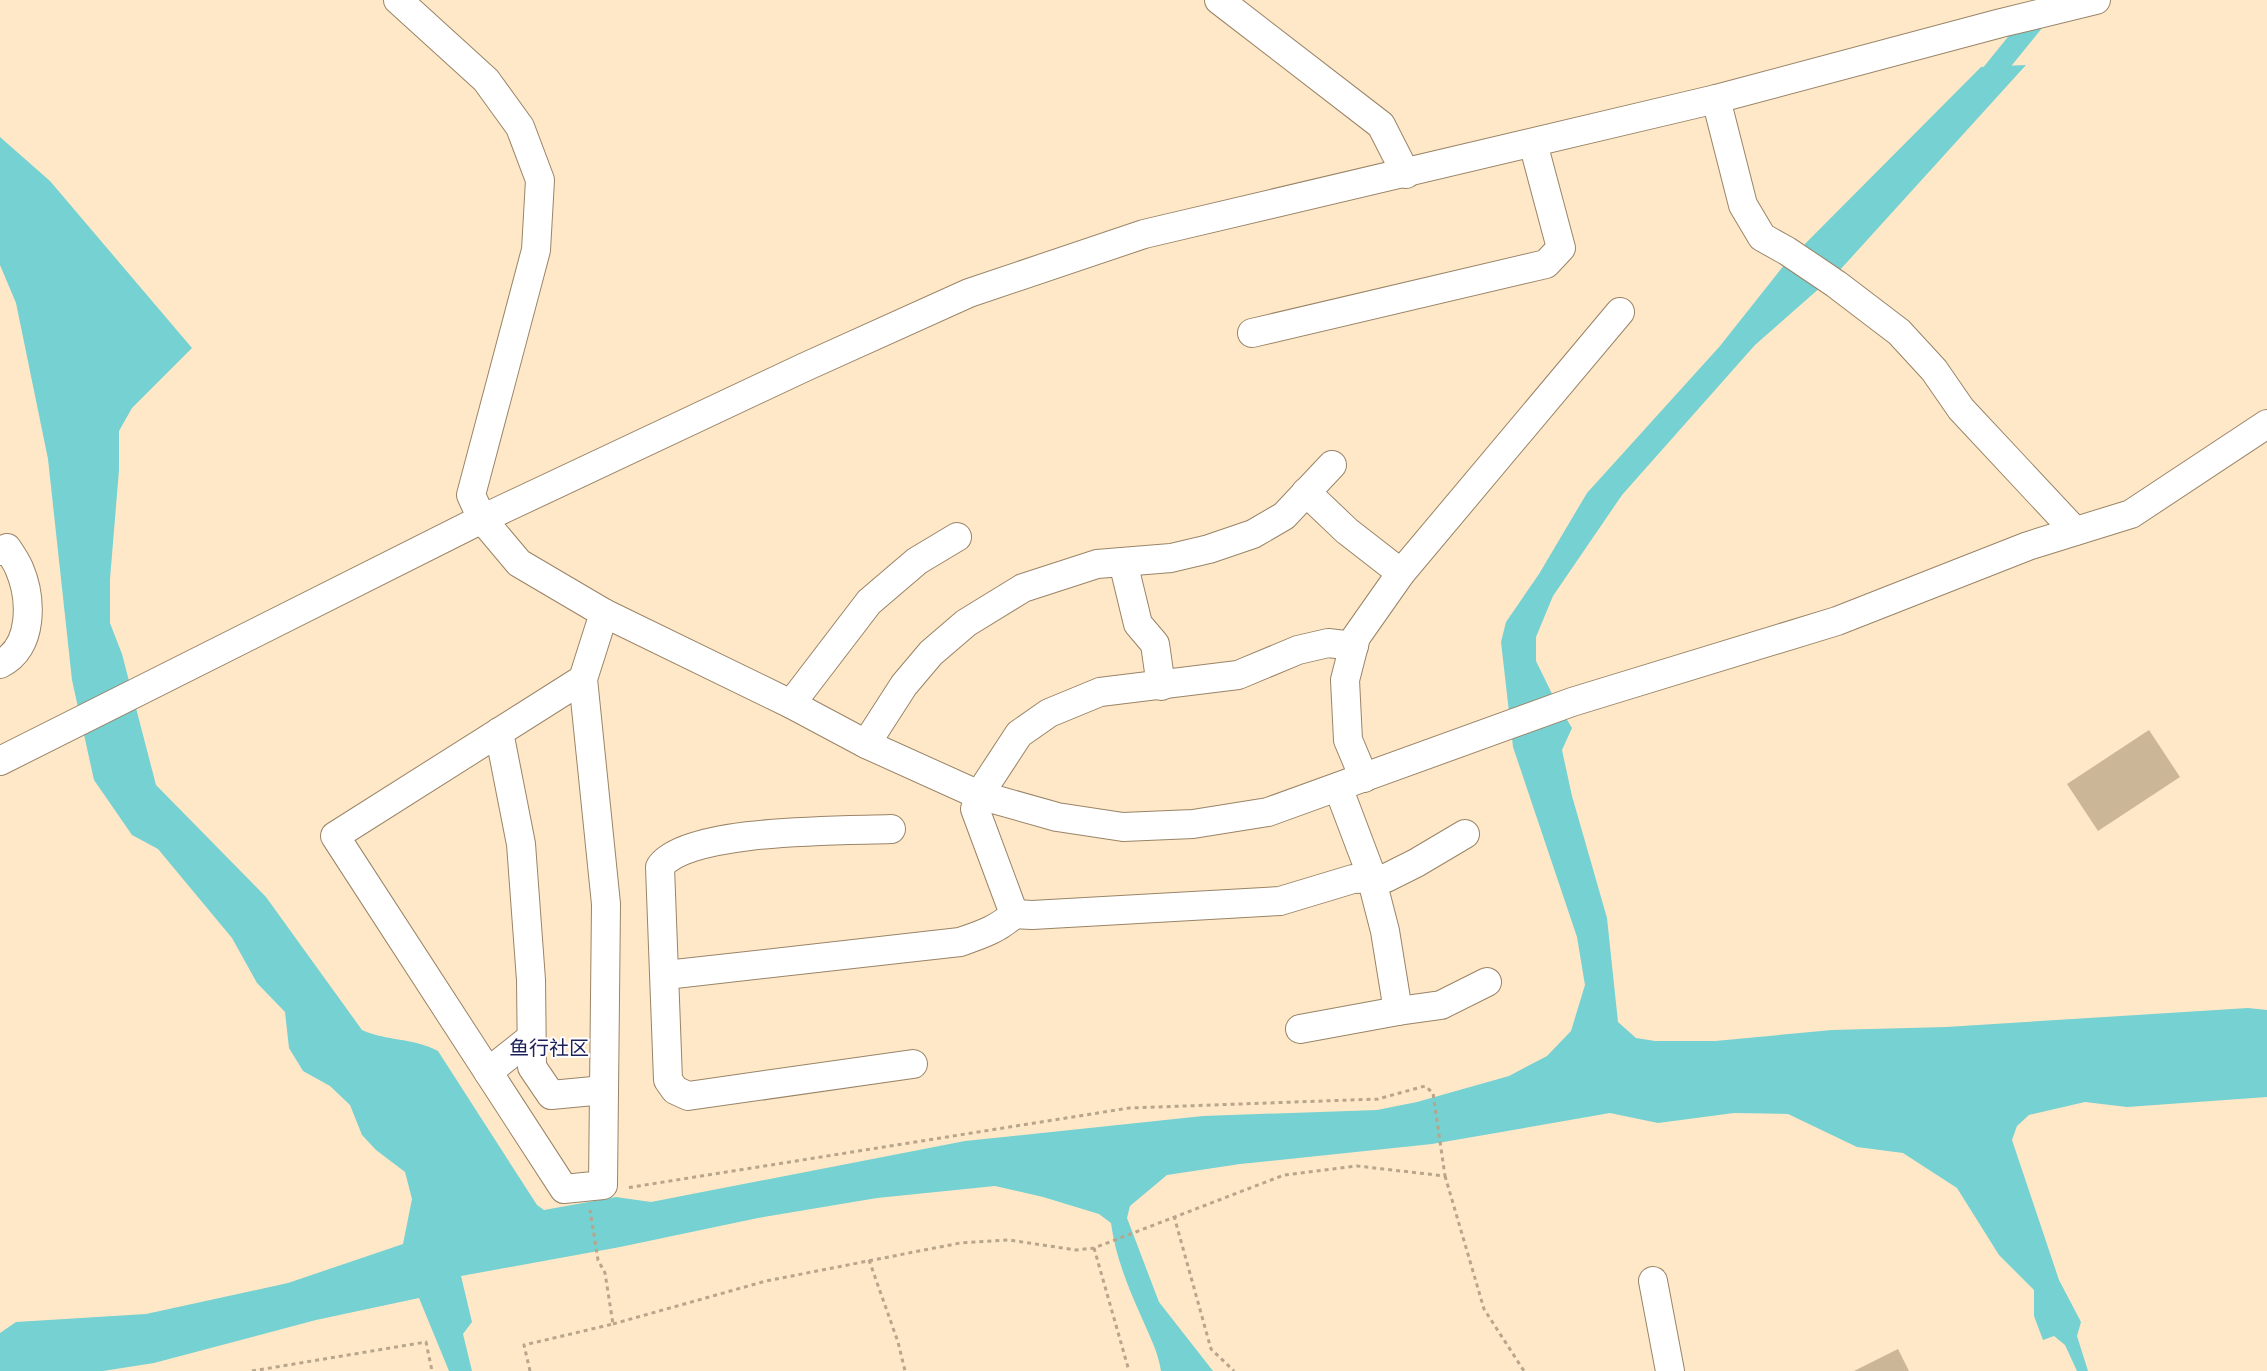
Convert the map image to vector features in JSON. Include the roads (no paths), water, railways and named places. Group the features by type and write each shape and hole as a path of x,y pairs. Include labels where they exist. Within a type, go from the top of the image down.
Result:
{"street":[{"path":"398,0 486,80 520,127 540,180 536,250 471,495 482,519 519,563 604,613 791,704 866,744 979,795 1057,817 1123,827 1193,824 1268,812 1572,702 1837,621 2028,546 2131,514 2267,424"},
{"path":"1219,0 1381,125 1406,174"},
{"path":"0,761 482,519 805,367 970,293 1144,234 1716,100 2001,23 2084,3"},
{"path":"1716,100 1743,205 1762,238 1787,251 1836,284 1899,332 1934,370 1961,409 2075,531"},
{"path":"1252,333 1546,264 1561,248 1533,144"},
{"path":"1364,778 1348,740 1345,680 1356,638 1401,573 1620,312"},
{"path":"866,744 909,679 931,653 966,623 1023,588 1097,564 1171,558 1209,549 1253,534 1284,516 1332,465"},
{"path":"1306,492 1348,531 1401,573"},
{"path":"791,704 868,602 918,562 957,537"},
{"path":"0,551 7,548 19,569 27,599 26,629 17,650 0,664"},
{"path":"1122,562 1138,624 1155,644 1161,686"},
{"path":"583,679 335,836 564,1189 603,1185 606,904 583,679 604,613"},
{"path":"1014,914 975,809 979,795 1019,734 1049,713 1100,692 1161,686 1238,675 1298,650 1328,643 1354,646"},
{"path":"499,732 521,844 531,980 532,1067 550,1094 604,1090"},
{"path":"1338,787 1372,878 1385,931 1398,1011"},
{"path":"891,829 756,836 697,844 666,859 660,867 666,975 668,1080 675,1090 688,1096 913,1064"},
{"path":"666,975 960,942 1005,923 1014,914 1032,915 1280,901 1353,879 1386,878 1465,834"},
{"path":"1300,1029 1441,1005 1487,982"},
{"path":"488,1072 531,1038"},
{"path":"1653,1281 1670,1371"}],"water":[{"path":"2026,65 1839,271 1755,345 1622,495 1553,596 1536,637 1536,661 1556,702 1572,728 1562,750 1572,796 1607,918 1618,1022 1636,1038 1655,1041 1715,1041 1832,1030 1946,1027 2248,1008 2267,1010 2267,1097 2127,1107 2085,1102 2029,1115 2017,1126 2012,1140 2059,1280 2081,1322 2077,1336 2088,1371 2077,1371 2065,1345 2054,1336 2043,1340 2034,1316 2034,1290 1999,1255 1957,1188 1903,1153 1857,1147 1788,1114 1734,1113 1658,1123 1610,1113 1432,1144 1240,1164 1167,1175 1130,1206 1127,1218 1159,1302 1213,1371 1161,1371 1155,1350 1123,1271 1111,1223 1099,1214 1043,1197 995,1186 877,1198 758,1218 620,1247 461,1276 472,1322 463,1334 472,1371 449,1371 419,1298 316,1320 154,1363 103,1371 0,1371 0,1333 16,1322 146,1314 288,1283 403,1244 412,1199 405,1172 376,1150 362,1135 350,1105 330,1086 303,1071 289,1048 285,1012 257,983 232,938 158,849 132,835 94,780 72,680 48,459 16,303 0,265 0,137 50,181 192,348 132,408 119,431 119,470 110,579 110,623 122,654 156,785 266,897 362,1030 371,1034 419,1044 438,1051 537,1205 544,1210 616,1197 651,1202 965,1141 1203,1116 1377,1110 1417,1102 1509,1076 1547,1056 1571,1031 1585,985 1577,937 1513,747 1501,642 1506,622 1539,574 1587,493 1720,346 1785,264 1981,67"}],"waterway":[{"path":"1980,88 2044,9"}],"district":[{"name":"鱼行社区","path":"549,1048"}]}
